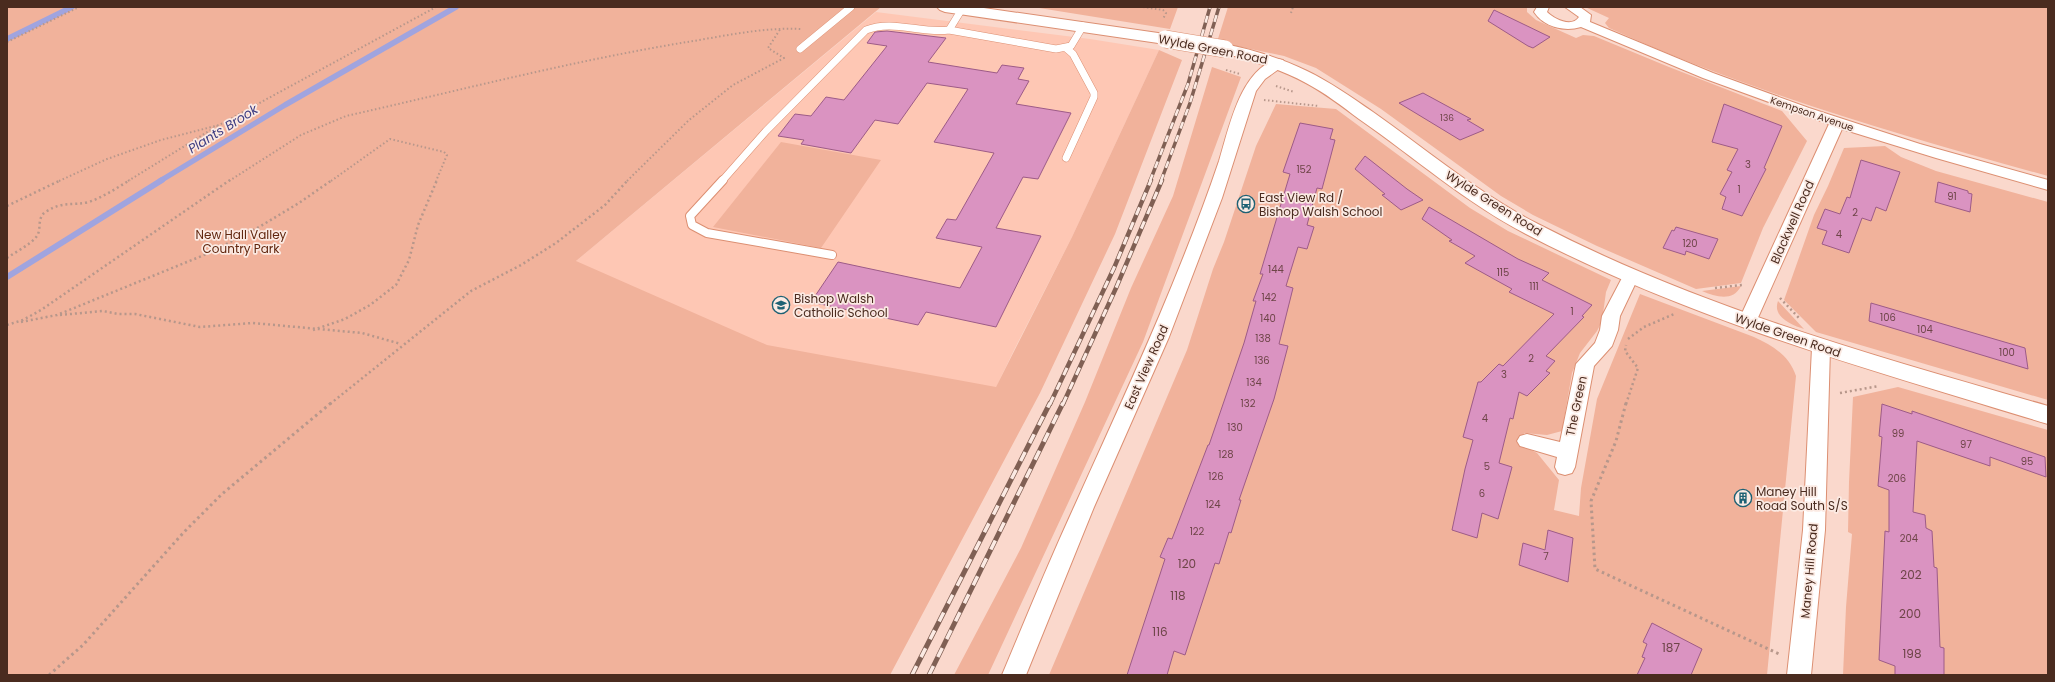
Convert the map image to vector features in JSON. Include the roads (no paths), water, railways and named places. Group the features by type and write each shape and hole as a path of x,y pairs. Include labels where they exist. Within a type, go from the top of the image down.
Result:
{"street":[{"name":"Wylde Green Road","path":"945,7 1083,26 1225,49 1278,63 1325,87 1492,205 1530,228 1631,276 1700,305 1820,348 2048,415"},
{"name":"Kempson Avenue","path":"1543,7 1540,12 1543,17 1552,22 1569,25 1582,23 1698,73 1837,122 2048,185"},
{"path":"1571,7 1585,16 1586,19 1582,23"},
{"name":"East View Road","path":"1014,675 1084,507 1160,337 1214,198 1249,90 1260,76 1278,63"},
{"name":"Blackwell Road","path":"1747,322 1837,122"},
{"name":"The Green","path":"1527,441 1566,460 1585,364 1603,346 1611,316 1631,276"},
{"name":"Maney Hill Road","path":"1800,670 1814,530 1820,348"}],"lane":[{"path":"800,49 851,7"},
{"path":"949,30 962,10"},
{"path":"832,255 707,233 692,225 690,216 766,131 866,30 876,25 936,33 949,30 1056,49 1071,46 1083,26"},
{"path":"1066,48 1073,54 1094,93 1094,98 1066,158"}],"waterway":[{"path":"7,39 72,7"},
{"name":"Plants Brook","path":"160,181 285,105 456,7"},
{"name":"Plants Brook","path":"7,277 162,180"}],"railway":[{"path":"1150,181 1188,84 1210,7"},
{"path":"1161,181 1190,103 1219,7"},
{"path":"1050,404 1114,268 1151,180"},
{"path":"1063,404 1116,288 1162,180"},
{"path":"912,675 1050,403"},
{"path":"929,675 1063,403"}],"place":[{"name":"East View Rd / Bishop Walsh School","path":"1246,204"},
{"name":"Bishop Walsh Catholic School","path":"781,305"},
{"name":"Maney Hill Road South S/S","path":"1743,498"}],"park label":[{"name":"New Hall Valley Country Park","path":"241,241"}]}
